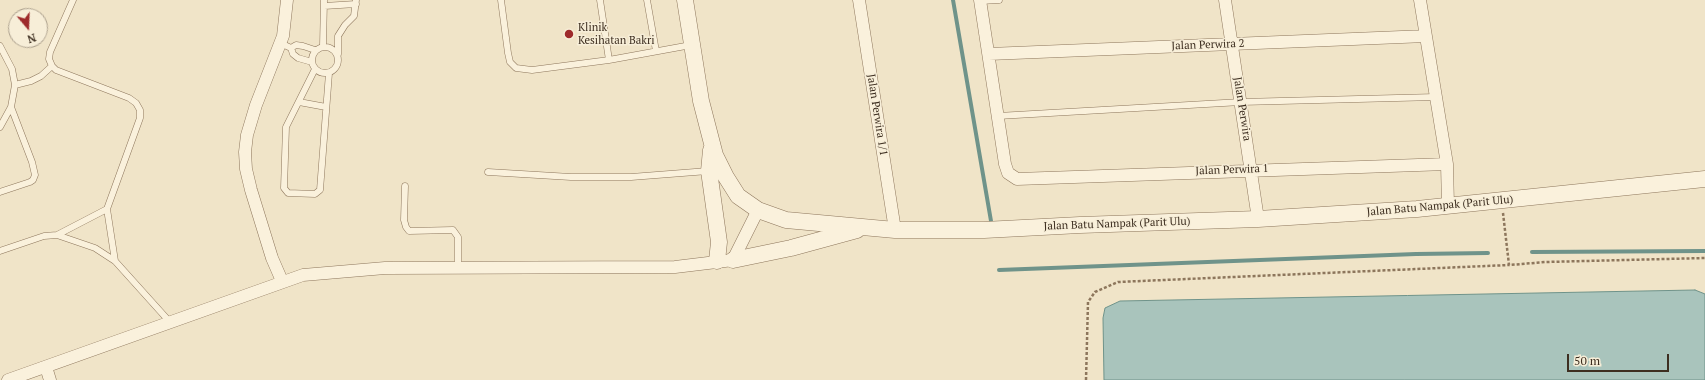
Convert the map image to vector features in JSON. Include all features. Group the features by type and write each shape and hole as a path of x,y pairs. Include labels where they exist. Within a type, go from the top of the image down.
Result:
{"street":[{"path":"282,281 272,258 251,190 246,169 245,152 247,135 256,105 285,45 286,0"},
{"name":"Jalan Batu Nampak (Parit Ulu)","path":"685,0 701,101 715,155 734,191 749,205 758,210 786,220 895,230 984,230 1258,219 1448,206 1502,201 1593,189 1705,179"},
{"name":"Jalan Perwira 1/1","path":"859,0 895,230"},
{"path":"980,0 998,116"},
{"name":"Jalan Perwira","path":"1225,0 1258,219"},
{"path":"1420,0 1446,164 1448,206"},
{"name":"Jalan Perwira 2","path":"989,54 1426,36"},
{"name":"Jalan Perwira 1","path":"998,116 1005,164 1008,173 1017,179 1446,164"},
{"path":"711,140 709,171 719,242 717,262"},
{"path":"733,260 758,210"},
{"path":"8,380 169,321 303,275 339,270 458,267 675,267 733,260 828,239 864,228"},
{"path":"46,367 50,380"}],"lane":[{"path":"72,0 50,52 49,58 52,66 56,70 129,98 136,103 140,110 140,118 107,209 115,261"},
{"path":"501,0 508,53 510,62 516,68 532,70 609,60 692,44"},
{"path":"600,0 609,60"},
{"path":"647,0 656,51"},
{"path":"980,0 999,0"},
{"path":"315,68 287,123 285,132 284,188 288,193 315,194 320,190 329,73 337,66 338,36 345,25 354,16 356,2 324,3 323,46"},
{"path":"285,45 303,46 316,50"},
{"path":"285,45 298,58 312,62"},
{"path":"0,46 7,57 15,85 11,107 0,127"},
{"path":"329,73 324,73 315,68 312,62 312,56 316,50 323,46 334,50 338,54"},
{"path":"15,85 31,81 41,76 52,66"},
{"path":"998,116 1241,102 1436,98"},
{"path":"299,102 326,107"},
{"path":"0,192 30,182 33,180 34,175 32,162 11,107"},
{"path":"488,172 594,177 631,177 709,171"},
{"path":"405,186 404,220 406,227 409,231 453,230 458,237 458,267"},
{"path":"0,252 33,239 57,235 107,209"},
{"path":"57,235 95,248 115,261 169,321"}],"path":[{"path":"1502,201 1510,265"},
{"path":"1086,380 1088,302 1095,292 1118,282 1510,265 1546,262 1705,258"}],"water":[{"path":"1695,290 1705,294 1705,380 1104,380 1103,318 1105,308 1120,301"}],"waterway":[{"path":"953,0 991,221"},
{"path":"1532,252 1705,251"},
{"path":"999,270 1416,254 1488,253"}],"place":[{"name":"Klinik Kesihatan Bakri","path":"569,34"}]}
